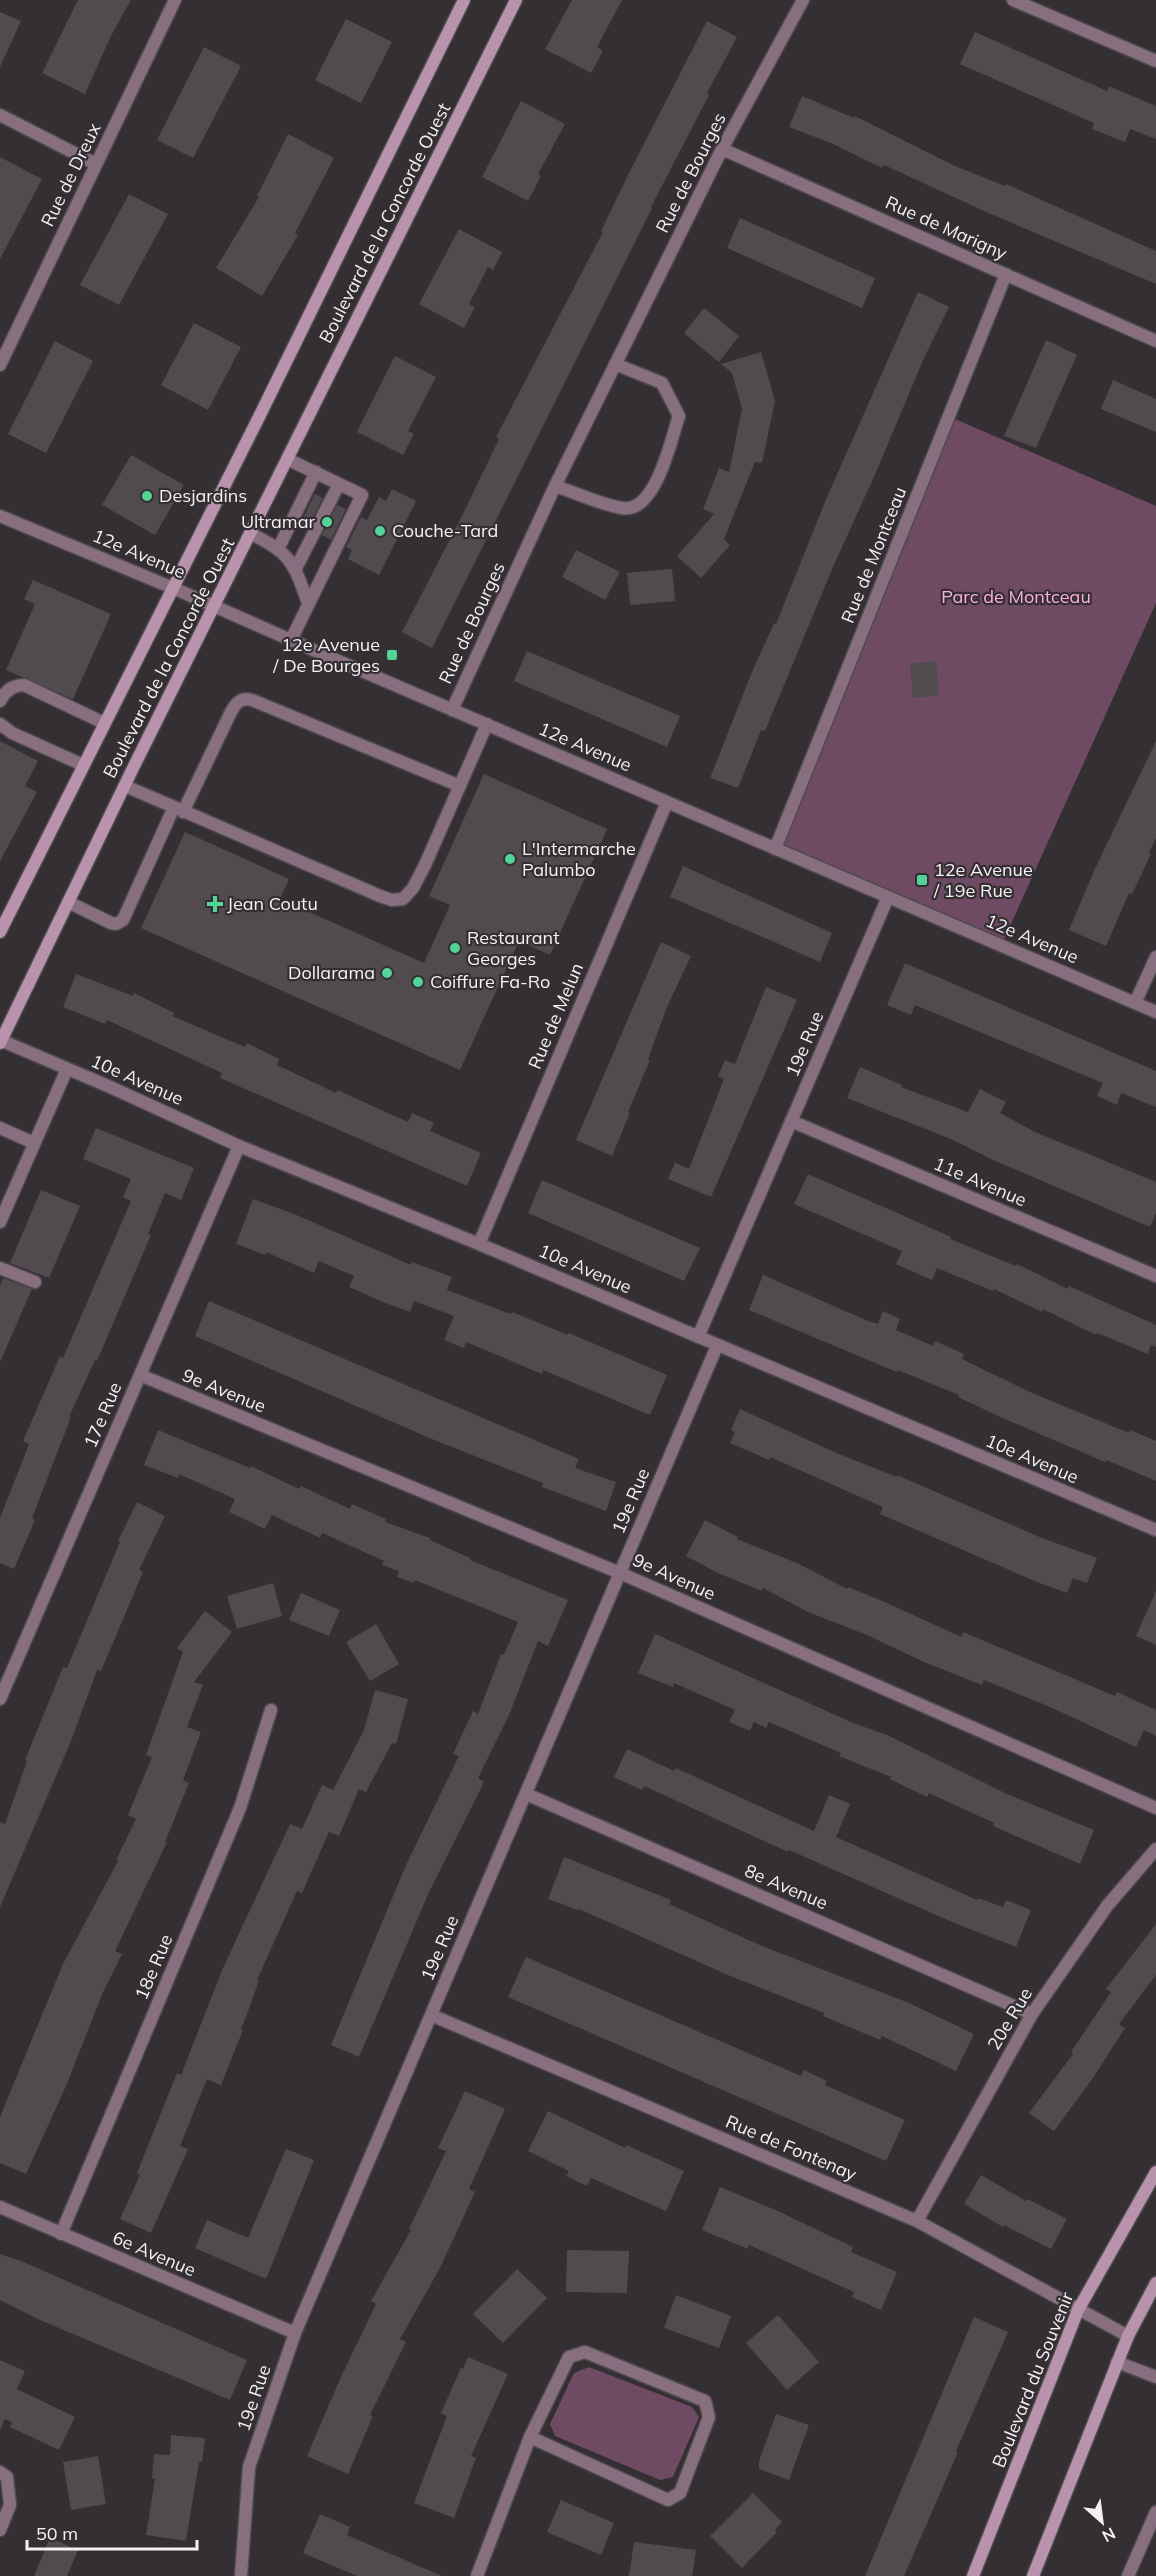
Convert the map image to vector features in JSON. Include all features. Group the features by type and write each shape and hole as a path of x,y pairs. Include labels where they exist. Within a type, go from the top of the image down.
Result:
{"street":[{"name":"Rue de Dreux","path":"0,365 175,0"},
{"name":"Boulevard de la Concorde Ouest","path":"0,932 464,0"},
{"name":"Boulevard de la Concorde Ouest","path":"0,1042 516,0"},
{"name":"Rue de Bourges","path":"452,710 555,486 615,364 722,149 803,0"},
{"path":"1013,0 1156,61"},
{"path":"0,115 96,164"},
{"name":"Rue de Marigny","path":"722,149 1156,340"},
{"name":"Rue de Montceau","path":"775,849 1006,274"},
{"path":"555,486 624,509 637,506 657,484 679,416 662,383 615,364"},
{"path":"287,459 362,495 291,640"},
{"path":"279,547 316,472"},
{"path":"295,570 339,484"},
{"name":"12e Avenue","path":"0,516 173,588 1156,1012"},
{"path":"251,534 279,547 295,570 308,603"},
{"path":"0,701 5,692 14,686 24,685 104,723"},
{"path":"69,902 113,923 123,920 230,714 238,701 244,699 252,700 460,786"},
{"path":"0,724 12,733 83,765"},
{"path":"125,786 380,896 399,900 408,895 420,878 487,724"},
{"name":"Rue de Melun","path":"479,1244 667,802"},
{"name":"19e Rue","path":"698,1337 888,897"},
{"path":"1135,1003 1156,957"},
{"name":"10e Avenue","path":"0,1042 239,1146 479,1244 1156,1530"},
{"path":"0,1222 68,1070"},
{"name":"11e Avenue","path":"791,1121 1156,1276"},
{"path":"0,1128 34,1143"},
{"name":"17e Rue","path":"0,1699 239,1146"},
{"path":"0,1268 35,1282"},
{"name":"19e Rue","path":"241,2576 249,2467 295,2333 717,1346"},
{"name":"9e Avenue","path":"140,1376 620,1573 1156,1808"},
{"name":"18e Rue","path":"61,2234 240,1808 271,1710"},
{"name":"8e Avenue","path":"526,1794 1032,2014"},
{"name":"20e Rue","path":"917,2221 1032,2014 1107,1906 1156,1849"},
{"name":"Rue de Fontenay","path":"431,2015 917,2221 1128,2336"},
{"name":"Boulevard du Souvenir","path":"973,2576 1078,2310 1156,2172"},
{"name":"6e Avenue","path":"0,2207 295,2333"},
{"path":"1033,2576 1117,2362 1156,2283"},
{"path":"477,2576 530,2437 569,2357 585,2352 705,2401 709,2416 680,2493 668,2500 530,2437"},
{"path":"1117,2362 1156,2377"},
{"path":"0,2530 10,2505 4,2474"},
{"path":"1128,2576 1156,2512"}],"green space":[{"name":"Parc de Montceau","path":"948,416 1156,506 1156,603 1001,946 775,849"},
{"path":"589,2367 692,2407 699,2417 673,2477 660,2480 555,2436 550,2424 574,2373"}],"building":[{"path":"78,0 131,0 111,36 85,94 42,73"},
{"path":"572,0 622,0 597,47 603,51 591,73 545,49"},
{"path":"0,12 21,21 0,67"},
{"path":"346,19 392,42 361,103 315,80"},
{"path":"707,21 737,37 707,93 709,95 432,648 402,632 461,518 499,439 496,437 603,232 601,231 629,173"},
{"path":"975,32 1107,91 1109,86 1156,106 1156,139 1130,129 1125,142 1092,129 1094,123 960,64"},
{"path":"204,47 241,66 193,158 157,140"},
{"path":"802,96 854,118 855,116 955,166 1005,186 1006,184 1156,251 1156,284 993,215 884,165 882,168 831,143 789,127"},
{"path":"521,101 565,124 538,174 541,176 528,201 482,177"},
{"path":"288,134 334,158 295,233 298,235 262,296 216,268 259,197 257,196"},
{"path":"0,157 42,179 0,259"},
{"path":"129,194 168,214 119,305 80,285"},
{"path":"740,218 875,278 862,308 727,248"},
{"path":"459,229 502,252 493,270 488,267 469,304 475,307 464,328 419,304"},
{"path":"918,292 949,307 924,358 765,731 761,730 738,788 710,778 752,672 774,623 776,624 827,497"},
{"path":"704,308 739,336 719,362 684,333"},
{"path":"194,323 241,347 208,410 161,385"},
{"path":"1046,340 1077,355 1036,448 1004,436"},
{"path":"55,341 93,361 46,453 8,434"},
{"path":"761,352 775,401 762,463 755,462 724,539 730,545 701,578 677,556 714,514 703,509 719,468 729,472 742,409 732,373 721,364"},
{"path":"395,356 436,377 408,431 414,434 403,455 357,432"},
{"path":"1113,380 1156,399 1156,432 1101,409"},
{"path":"131,455 184,485 155,535 102,505"},
{"path":"392,489 416,501 379,575 348,559 352,550 346,547 361,517 367,520 379,497 386,501"},
{"path":"315,494 323,498 307,528 300,524"},
{"path":"337,505 346,509 331,540 322,535"},
{"path":"576,550 620,572 605,600 562,577"},
{"path":"672,569 675,601 630,605 627,573"},
{"path":"33,580 111,614 73,699 6,670 35,604 24,599"},
{"path":"527,651 680,716 667,747 514,681"},
{"path":"936,661 939,695 913,698 910,664"},
{"path":"0,741 38,761 25,786 37,792 0,861"},
{"path":"1156,741 1156,838 1149,852 1151,854 1132,894 1129,893 1106,946 1069,930 1093,873"},
{"path":"484,774 607,829 550,955 519,941 460,1070 141,928 185,832 289,879 280,899 424,963 450,905 429,896"},
{"path":"683,866 832,933 820,962 670,897"},
{"path":"661,942 691,956 667,1007 648,1059 650,1060 612,1156 576,1140"},
{"path":"905,963 1156,1071 1156,1107 1121,1093 1117,1105 1097,1096 1103,1083 915,1005 911,1015 887,1005"},
{"path":"76,974 133,996 134,993 174,1013 172,1016 245,1047 247,1043 279,1059 277,1065 336,1093 337,1090 408,1122 412,1113 434,1123 430,1131 481,1153 467,1186 220,1078 222,1073 107,1020 105,1024 63,1007"},
{"path":"766,987 797,1000 711,1197 668,1179 675,1163 689,1169 724,1079 718,1076 725,1060 735,1064"},
{"path":"860,1067 902,1085 901,1087 968,1112 980,1089 1006,1102 1000,1113 1035,1132 1156,1182 1156,1213 1150,1227 993,1160 951,1139 847,1098"},
{"path":"96,1128 194,1168 181,1200 165,1193 148,1234 151,1235 97,1361 95,1360 69,1417 71,1417 32,1518 35,1520 14,1569 0,1563 0,1518 29,1444 23,1441 60,1356 63,1358 131,1201 123,1197 131,1179 83,1159"},
{"path":"808,1174 951,1237 950,1239 1016,1266 1017,1264 1068,1289 1069,1286 1156,1325 1156,1347 1151,1345 1148,1354 1097,1333 1096,1335 1043,1309 1042,1312 994,1289 993,1291 937,1268 932,1280 896,1264 902,1251 794,1204"},
{"path":"542,1180 700,1248 684,1281 528,1213"},
{"path":"41,1190 80,1206 49,1278 10,1263"},
{"path":"253,1199 294,1214 411,1265 412,1262 452,1277 447,1290 511,1314 512,1312 568,1335 569,1333 667,1375 650,1415 543,1370 542,1374 466,1342 464,1348 444,1340 454,1316 414,1301 410,1312 349,1287 354,1276 319,1261 314,1273 266,1252 265,1255 236,1244"},
{"path":"763,1275 878,1324 883,1311 900,1319 896,1330 933,1346 935,1341 964,1354 962,1359 1030,1392 1129,1433 1130,1430 1156,1441 1156,1481 1000,1417 958,1397 959,1395 898,1370 897,1372 749,1310"},
{"path":"3,1278 32,1289 0,1362 0,1286"},
{"path":"209,1301 579,1459 575,1468 616,1482 606,1511 542,1487 543,1483 432,1439 195,1336"},
{"path":"740,1409 834,1452 897,1477 897,1475 1042,1538 1097,1558 1087,1583 1073,1578 1067,1593 1037,1582 880,1514 883,1507 770,1457 769,1460 730,1443 735,1432 731,1430"},
{"path":"158,1430 250,1468 251,1466 299,1489 301,1486 350,1509 352,1504 386,1519 385,1522 430,1538 470,1560 568,1600 548,1646 538,1641 509,1715 478,1778 484,1782 429,1892 359,2057 331,2045 406,1865 459,1756 453,1754 473,1711 478,1714 501,1654 504,1655 518,1622 415,1580 414,1583 397,1577 399,1571 382,1565 384,1561 322,1533 320,1538 272,1515 265,1529 229,1512 235,1499 179,1474 178,1478 144,1465"},
{"path":"137,1502 165,1516 139,1570 143,1572 101,1671 97,1670 71,1741 0,1907 0,1822 5,1824 27,1761 25,1760 63,1667 67,1668 120,1542 118,1541"},
{"path":"705,1520 738,1537 737,1539 799,1564 847,1589 848,1587 885,1602 961,1637 963,1632 1115,1696 1117,1692 1156,1710 1156,1736 1144,1730 1136,1747 1050,1707 984,1680 982,1685 924,1662 867,1635 808,1612 763,1588 762,1591 718,1573 686,1556"},
{"path":"273,1583 282,1616 237,1629 227,1596"},
{"path":"1156,1591 1156,1645 1136,1636"},
{"path":"301,1593 340,1610 329,1636 289,1620"},
{"path":"205,1611 232,1632 194,1682 203,1685 187,1727 201,1732 183,1780 189,1783 165,1842 167,1842 115,1951 122,1954 103,1992 66,2086 26,2174 0,2163 0,2117 63,1964 118,1861 116,1860 136,1819 128,1815 152,1757 146,1755 183,1652 177,1648"},
{"path":"376,1624 399,1664 370,1681 346,1642"},
{"path":"655,1634 853,1723 887,1735 1007,1794 1094,1830 1080,1864 993,1826 994,1823 929,1793 927,1797 890,1779 891,1777 839,1756 841,1753 769,1722 766,1728 754,1722 750,1731 729,1722 735,1710 674,1683 673,1687 638,1673"},
{"path":"375,1690 408,1699 396,1744 392,1743 366,1792 359,1789 339,1836 329,1832 302,1893 297,1891 257,1980 259,1981 241,2030 243,2030 221,2085 207,2079 180,2146 188,2149 151,2233 120,2219 140,2175 137,2173 177,2073 181,2075 223,1968 290,1824 302,1829 322,1785 333,1790 364,1730"},
{"path":"627,1749 674,1771 676,1768 814,1831 829,1795 850,1804 836,1837 977,1900 978,1898 1003,1907 1006,1900 1031,1910 1016,1947 952,1922 789,1850 788,1852 644,1786 642,1790 614,1777"},
{"path":"564,1857 671,1900 669,1904 762,1946 909,2003 974,2034 956,2071 882,2036 880,2040 823,2016 824,2013 728,1975 579,1909 548,1899"},
{"path":"1156,1924 1156,1975 1119,2024 1125,2028 1093,2078 1054,2131 1029,2113 1073,2054 1071,2052 1111,1992 1106,1989"},
{"path":"526,1957 801,2076 804,2070 827,2081 825,2085 905,2120 886,2161 508,1997"},
{"path":"465,2091 505,2109 469,2189 475,2192 440,2268 400,2339 406,2342 370,2415 373,2416 348,2474 307,2456 376,2304 371,2301 411,2230 409,2229 446,2151 438,2148"},
{"path":"548,2111 625,2148 626,2145 684,2171 666,2211 591,2178 587,2186 566,2176 569,2171 528,2151"},
{"path":"286,2149 314,2160 266,2279 195,2248 207,2220 248,2238"},
{"path":"981,2175 1026,2201 1027,2199 1067,2219 1051,2249 1004,2225 1003,2227 964,2204"},
{"path":"720,2187 778,2211 853,2247 851,2252 897,2272 881,2310 852,2297 854,2292 803,2269 749,2245 748,2249 702,2230"},
{"path":"567,2250 629,2251 627,2293 566,2292"},
{"path":"0,2254 21,2261 247,2360 230,2400 40,2320 0,2300"},
{"path":"517,2269 547,2298 503,2343 473,2314"},
{"path":"676,2295 731,2316 719,2348 664,2328"},
{"path":"778,2315 819,2362 787,2390 746,2343"},
{"path":"974,2317 1008,2332 956,2451 958,2452 904,2576 865,2576"},
{"path":"468,2357 508,2374 471,2456 476,2458 454,2518 414,2503 447,2416 441,2413"},
{"path":"0,2360 25,2371 17,2389 75,2417 59,2450 10,2427 12,2422 5,2419 0,2430"},
{"path":"776,2414 809,2425 789,2480 759,2469 759,2461"},
{"path":"171,2435 205,2438 186,2541 146,2535 155,2479 152,2478 154,2454 170,2455"},
{"path":"98,2456 106,2504 71,2510 63,2462"},
{"path":"753,2493 782,2522 775,2530 777,2532 742,2568 710,2536"},
{"path":"561,2500 614,2523 601,2555 547,2532"},
{"path":"320,2514 350,2527 347,2535 442,2576 357,2576 303,2553"},
{"path":"50,2538 78,2550 67,2576 34,2576"},
{"path":"634,2542 696,2550 692,2576 629,2576"}],"place":[{"name":"Desjardins","path":"147,496"},
{"name":"Ultramar","path":"327,522"},
{"name":"Couche-Tard","path":"380,531"},
{"name":"12e Avenue / De Bourges","path":"392,655"},
{"name":"L'Intermarche Palumbo","path":"510,859"},
{"name":"12e Avenue / 19e Rue","path":"922,880"},
{"name":"Jean Coutu","path":"215,904"},
{"name":"Restaurant Georges","path":"455,948"},
{"name":"Dollarama","path":"387,973"},
{"name":"Coiffure Fa-Ro","path":"418,982"}]}
